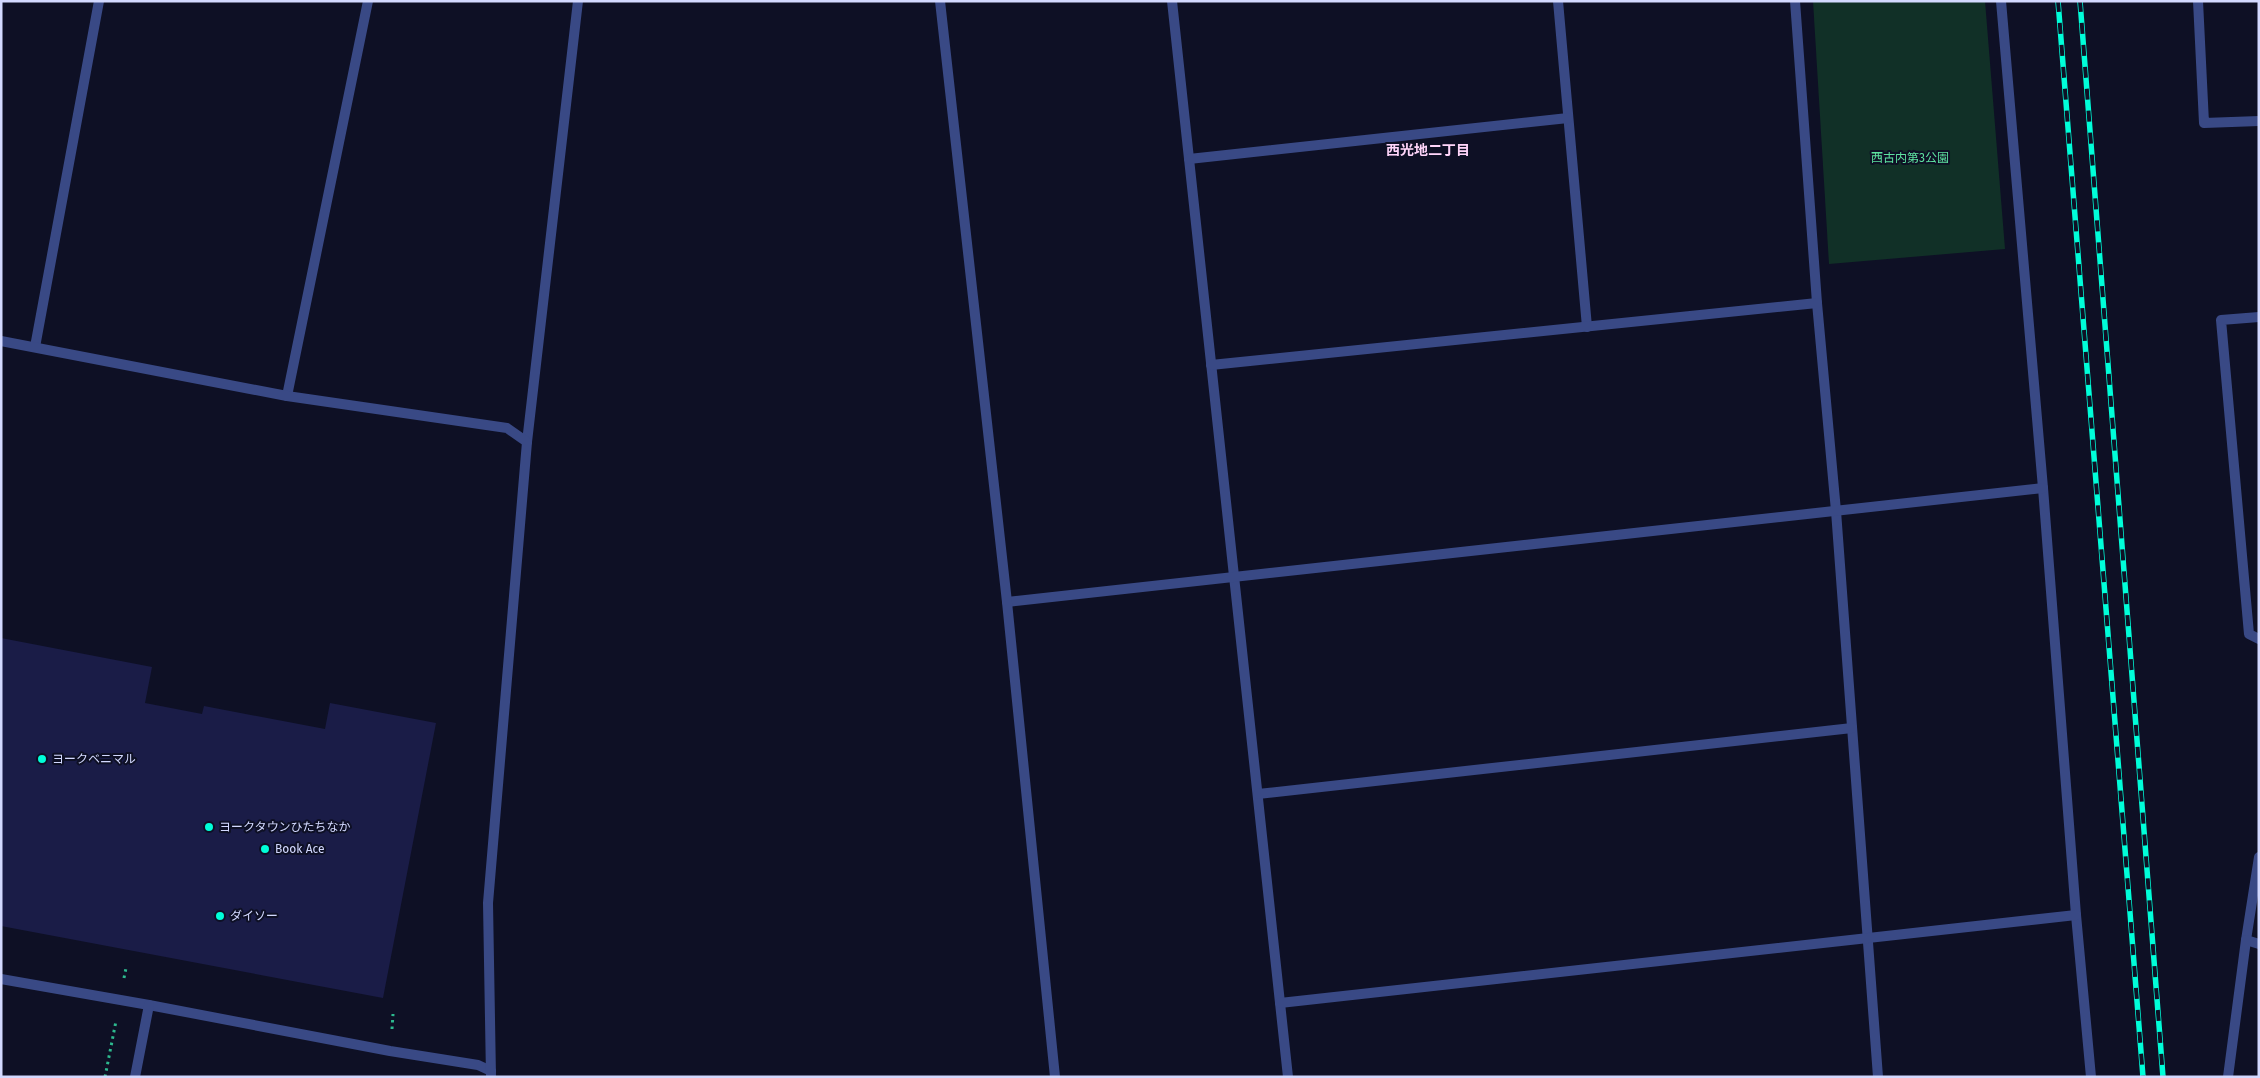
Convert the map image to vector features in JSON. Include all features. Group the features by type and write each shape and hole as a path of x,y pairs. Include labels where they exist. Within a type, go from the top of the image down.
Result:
{"street":[{"path":"34,347 99,1"},
{"path":"287,396 368,1"},
{"path":"491,1074 488,903 527,442 578,1"},
{"path":"940,1 1007,602 1055,1077"},
{"path":"1172,1 1288,1077"},
{"path":"1558,1 1588,327"},
{"path":"1795,1 1817,303 1836,512 1878,1077"},
{"path":"2001,1 2091,1077"},
{"path":"2198,1 2204,123 2259,120"},
{"path":"1189,159 1568,118"},
{"path":"1212,365 1817,303"},
{"path":"2259,317 2221,320 2249,634 2259,639"},
{"path":"1,341 287,396 507,428 527,442"},
{"path":"1007,602 2043,488"},
{"path":"1258,794 1852,728"},
{"path":"2228,1077 2259,857"},
{"path":"1280,1003 2076,915"},
{"path":"2246,940 2259,944"},
{"path":"1,979 390,1051 478,1065 491,1074"},
{"path":"135,1077 149,1005"}],"green space":[{"name":"西古内第3公園","path":"1813,1 1985,1 2005,249 1829,264"}],"building":[{"name":"ヨークタウンひたちなか","path":"1,638 152,667 145,703 202,714 204,706 325,729 330,703 436,723 383,998 1,926"}],"railway":[{"path":"2058,1 2143,1077"},
{"path":"2080,1 2163,1077"}],"place":[{"name":"ヨークベニマル","path":"42,759"},
{"name":"ヨークタウンひたちなか","path":"209,827"},
{"name":"Book Ace","path":"265,849"},
{"name":"ダイソー","path":"220,916"}],"district":[{"name":"西光地二丁目","path":"1428,150"}]}
